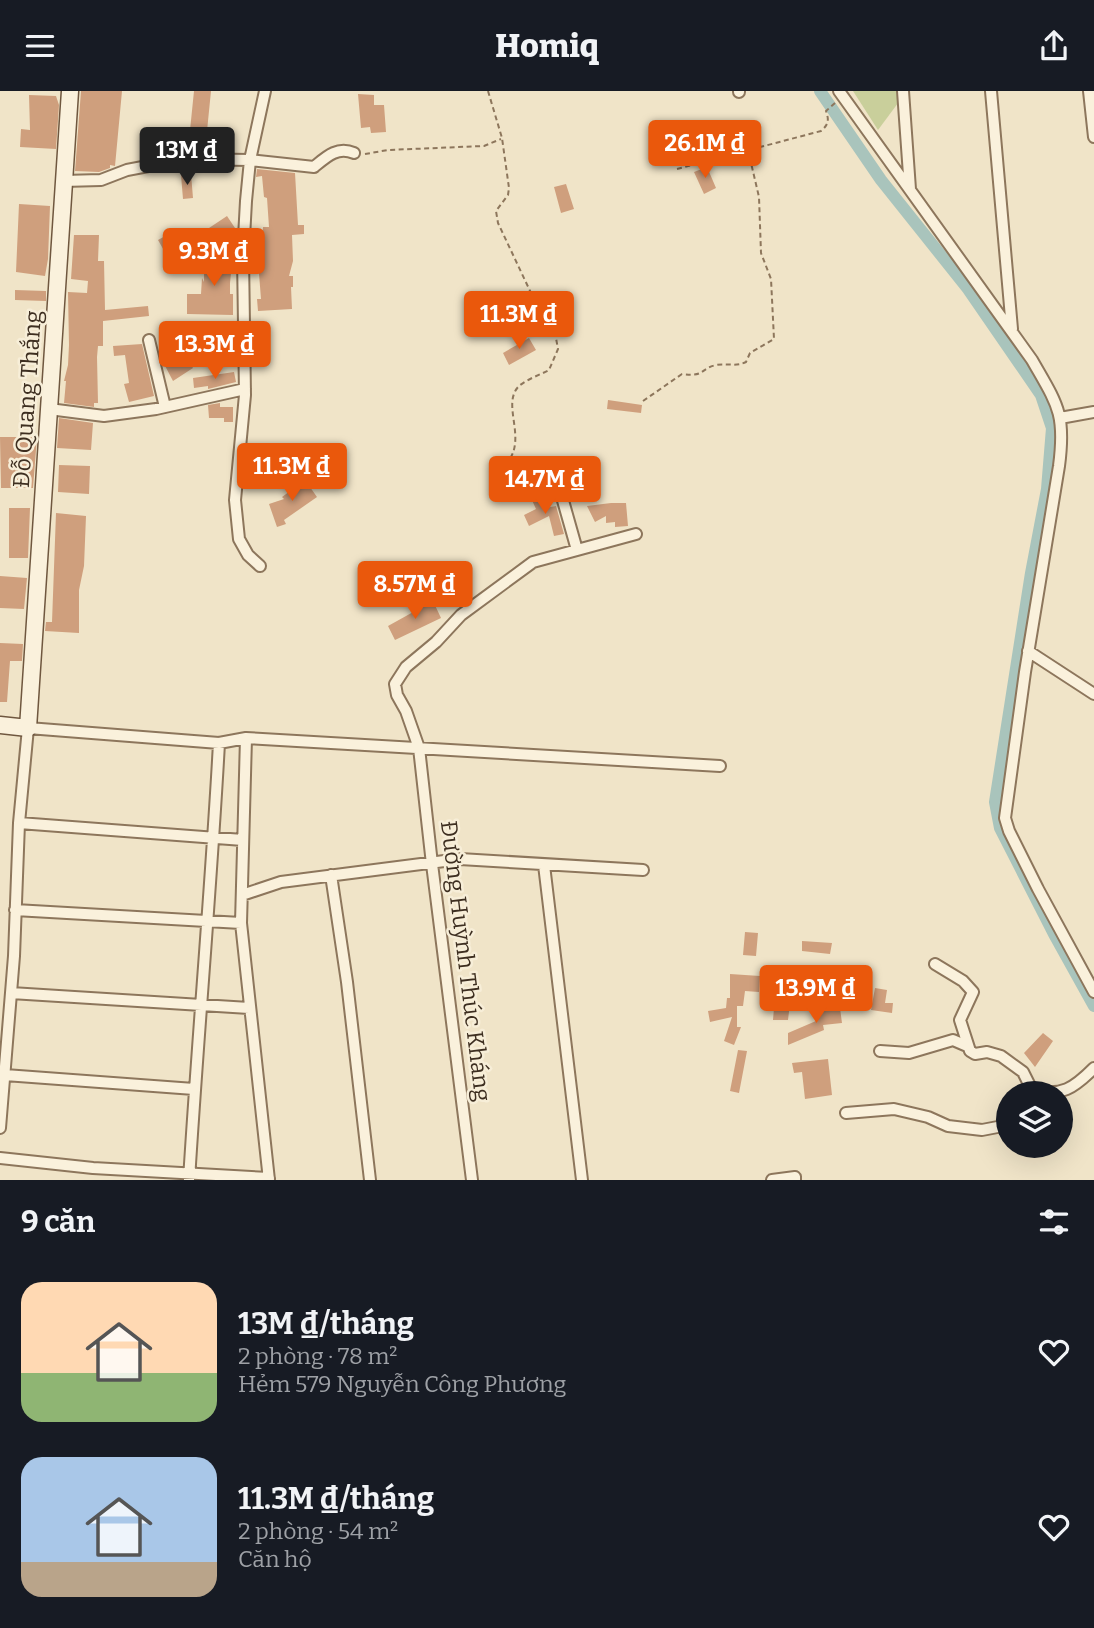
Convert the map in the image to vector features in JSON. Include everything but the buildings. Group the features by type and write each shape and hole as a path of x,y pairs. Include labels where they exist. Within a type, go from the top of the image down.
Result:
{"street":[{"name":"Đỗ Quang Thắng","path":"0,1128 70,91"},
{"path":"260,566 248,555 239,539 235,500 245,389 243,256 250,160 265,91"},
{"path":"903,91 910,189"},
{"path":"991,91 1012,332"},
{"path":"1089,91 1094,137"},
{"path":"838,96 910,189 1032,360 1058,406 1063,437 1028,651 1005,818 1038,889 1094,992"},
{"path":"63,181 101,180 127,170 185,159 250,160 314,167 333,152 346,150 354,153"},
{"path":"149,340 165,407"},
{"path":"49,409 104,416 165,407 245,389"},
{"path":"1060,418 1094,412"},
{"path":"562,497 577,550 636,534"},
{"name":"Đường Huỳnh Thúc Kháng","path":"472,1180 419,748 395,684 406,667 436,642 461,615 540,558 577,550"},
{"path":"1028,651 1094,694"},
{"path":"0,725 219,743 246,738 720,766"},
{"path":"0,1159 189,1176 269,1179 242,923 246,738"},
{"path":"189,1176 194,1089 203,1006 219,743"},
{"path":"19,823 243,839"},
{"path":"242,895 281,882 460,859 643,870"},
{"path":"544,865 582,1180"},
{"path":"331,875 347,982 370,1180"},
{"path":"15,910 242,923"},
{"path":"935,964 964,981 973,992 960,1020 967,1046"},
{"path":"11,993 249,1008"},
{"path":"880,1051 909,1053 953,1040 967,1046 975,1054 987,1052 1001,1056 1023,1072 1028,1081"},
{"path":"1073,1088 1094,1068"},
{"path":"5,1075 194,1089"},
{"path":"846,1114 894,1109 928,1117 948,1126 982,1130 996,1127"},
{"path":"772,1180 795,1177 795,1180"}],"path":[{"path":"488,91 502,138 509,188 509,195 496,211 498,223 531,293 539,304 547,308 553,322 558,349 549,370 520,385 514,395 512,407 517,442 511,457"},
{"path":"677,169 821,131 827,126 829,118 826,111 838,96"},
{"path":"354,153 484,146 502,138"},
{"path":"643,401 682,374 695,376 715,365 740,365 746,362 750,353 774,339 771,279 761,253 759,197 748,150"}],"green space":[{"path":"853,91 907,91 878,130"}],"waterway":[{"path":"820,91 881,180 968,289 1041,395 1052,428 1047,489 995,802 1000,828 1094,1006"}]}
